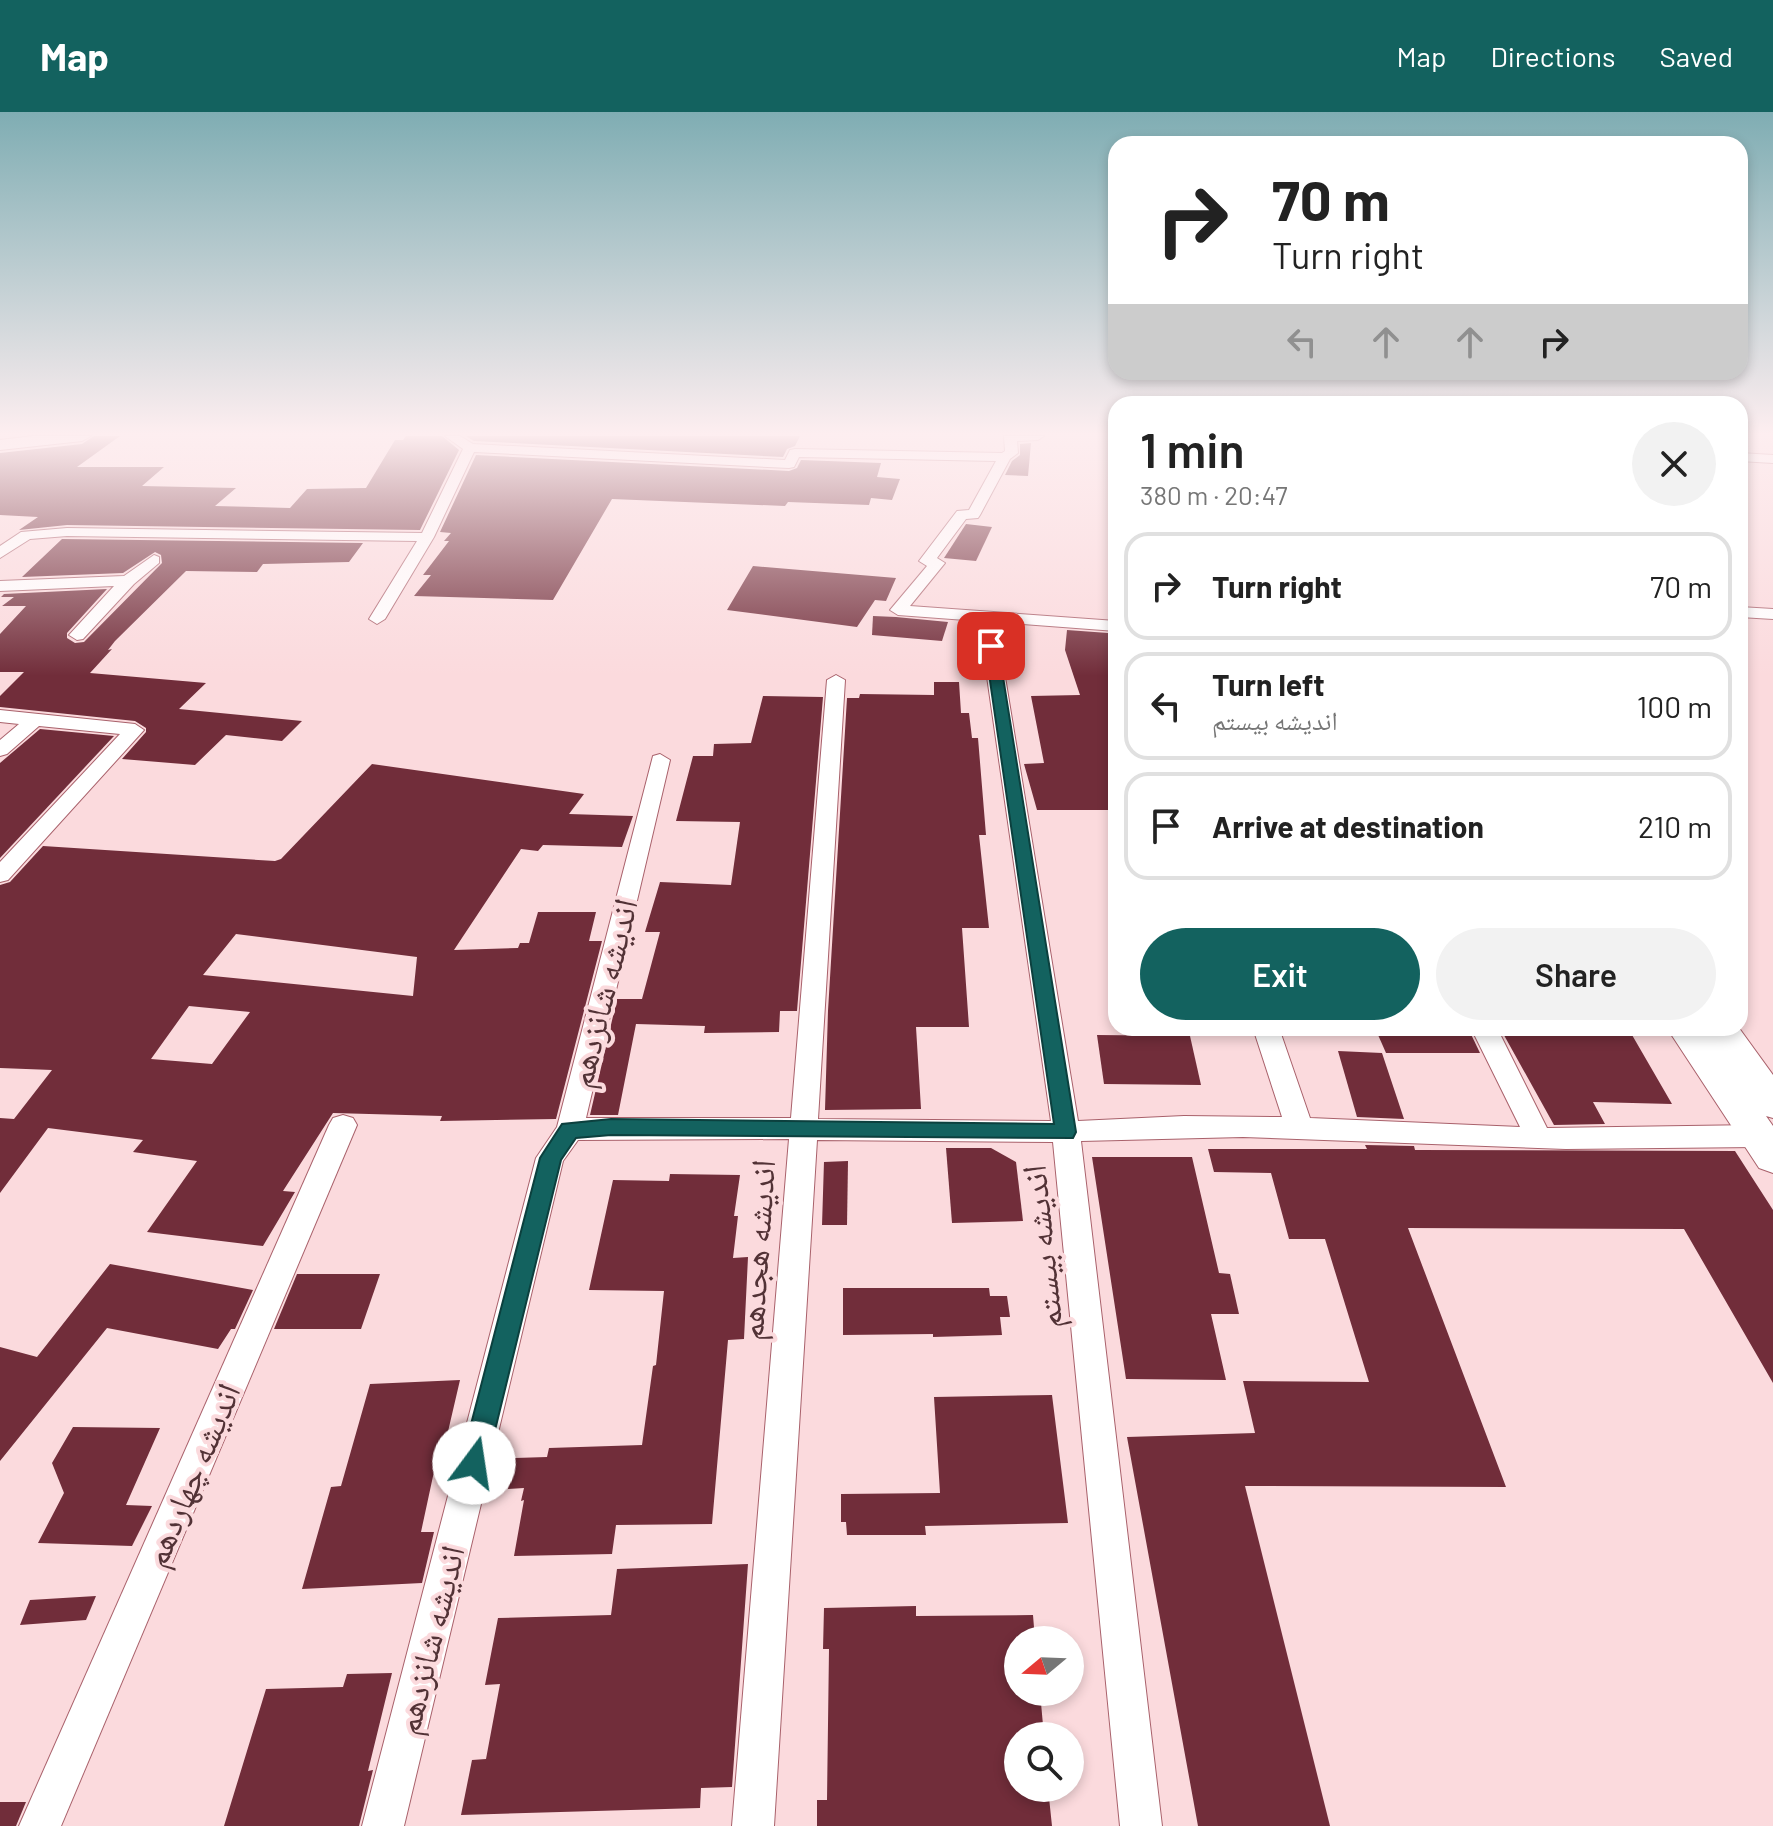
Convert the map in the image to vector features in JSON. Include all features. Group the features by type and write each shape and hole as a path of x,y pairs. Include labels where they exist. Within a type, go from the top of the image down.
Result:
{"main road":[{"path":"1691,1036 1768,1132"},
{"path":"1724,1036 1768,1132"}],"street":[{"path":"377,619 437,516"},
{"path":"961,516 927,561 937,563 898,610 1108,625"},
{"path":"0,553 26,535 67,532 427,537"},
{"path":"77,635 128,581 154,560"},
{"path":"0,586 128,581"},
{"path":"1748,612 1773,614"},
{"name":"اندیشه بیستم","path":"987,616 1066,1132 1141,1826"},
{"name":"اندیشه هجدهم","path":"753,1826 836,680"},
{"path":"0,716 135,730 0,875"},
{"path":"0,750 34,720"},
{"name":"اندیشه شانزدهم","path":"383,1826 550,1158 570,1130 660,760"},
{"path":"1269,1036 1299,1126"},
{"path":"1488,1036 1539,1138"},
{"name":"اندیشه چهاردهم","path":"40,1826 343,1125"},
{"path":"570,1130 611,1127 1066,1132 1111,1128 1299,1126 1539,1138 1768,1132"}],"building":[{"path":"19,516 427,516 420,530 67,525 19,530 38,517"},
{"path":"447,516 602,516 553,600 414,596 431,575 423,575 449,541 444,541 451,533 440,532"},
{"path":"966,524 992,527 976,561 944,558"},
{"path":"62,539 363,543 349,562 263,564 257,572 186,571 115,641 108,650 112,649 90,673 206,683 179,709 302,721 282,741 226,735 195,765 122,759 146,732 146,728 135,721 0,707 0,696 24,672 0,672 0,634 26,606 2,606 14,597 1,597 4,594 107,589 67,633 67,638 75,643 84,642 162,563 161,555 155,552 123,573 22,577"},
{"path":"753,566 896,578 886,601 875,600 857,627 727,610"},
{"path":"873,616 948,622 942,641 872,635"},
{"path":"1067,630 1108,633 1108,810 1037,810 1024,764 1044,763 1031,696 1080,695 1065,650"},
{"path":"934,682 959,682 961,713 969,713 972,738 978,738 986,835 979,835 989,928 962,928 969,1027 916,1027 921,1109 825,1110 847,698 859,698 860,694 934,695"},
{"path":"763,696 823,697 797,1011 780,1011 779,1032 704,1033 705,1026 636,1024 618,1115 590,1115 617,999 642,999 660,932 645,932 660,882 731,885 740,822 676,821 693,756 713,756 714,744 751,743"},
{"path":"40,729 114,736 0,858 0,763"},
{"path":"372,764 584,794 569,814 633,816 622,847 543,845 538,851 521,849 454,950 518,948 520,943 529,943 538,912 596,912 589,941 602,941 556,1119 440,1121 442,1116 333,1113 283,1191 295,1192 263,1246 147,1232 197,1161 133,1152 143,1140 48,1128 0,1193 0,1118 14,1119 52,1070 0,1068 0,885 10,882 43,846 281,859","holes":["236,934 417,957 413,996 203,975","189,1006 250,1012 212,1064 151,1059"]},
{"path":"1097,1035 1190,1036 1201,1085 1104,1084"},
{"path":"1379,1036 1472,1036 1480,1053 1386,1053"},
{"path":"1504,1036 1633,1036 1672,1104 1593,1102 1605,1124 1554,1125"},
{"path":"1338,1051 1382,1053 1404,1119 1357,1117"},
{"path":"1365,1145 1414,1146 1415,1150 1735,1151 1773,1210 1773,1383 1684,1229 1408,1228 1506,1487 1245,1486 1330,1826 1198,1826 1127,1437 1255,1433 1243,1381 1369,1382 1325,1239 1289,1239 1271,1173 1214,1172 1208,1149 1367,1149"},
{"path":"946,1148 991,1148 1016,1162 1023,1221 952,1223"},
{"path":"1092,1157 1192,1157 1219,1273 1230,1274 1239,1314 1211,1314 1226,1380 1126,1379"},
{"path":"848,1161 847,1225 822,1225 824,1162"},
{"path":"670,1174 740,1175 734,1216 738,1216 733,1258 748,1257 744,1339 728,1340 712,1524 616,1525 612,1554 514,1556 524,1500 521,1501 524,1488 508,1489 515,1458 547,1457 549,1448 642,1445 653,1366 656,1365 664,1291 589,1290 613,1180 669,1181"},
{"path":"110,1264 253,1290 235,1329 231,1329 218,1349 107,1328 0,1461 0,1347 37,1357"},
{"path":"297,1274 380,1274 361,1329 274,1329"},
{"path":"843,1288 989,1288 990,1296 1007,1296 1010,1317 1000,1317 1002,1335 843,1335"},
{"path":"460,1380 443,1453 438,1453 421,1532 434,1532 422,1583 302,1589 331,1487 341,1486 370,1384"},
{"path":"1052,1395 1068,1523 925,1526 926,1535 847,1535 846,1522 841,1522 841,1494 940,1493 934,1397"},
{"path":"73,1427 160,1428 126,1505 152,1506 132,1546 38,1543 64,1493 52,1463"},
{"path":"748,1564 732,1787 701,1788 700,1808 461,1815 472,1760 486,1759 500,1684 485,1685 498,1618 611,1615 617,1569"},
{"path":"96,1596 86,1620 20,1625 30,1600"},
{"path":"916,1606 916,1616 1033,1615 1034,1626 1004,1626 1004,1706 1041,1706 1043,1722 1004,1722 1004,1802 1049,1802 1052,1826 817,1826 817,1800 827,1800 829,1649 823,1649 824,1608"},
{"path":"392,1673 368,1771 373,1770 359,1826 224,1826 266,1689 343,1687 347,1674"},
{"path":"0,1802 26,1802 16,1826 0,1826"}],"route":[{"path":"474,1463 550,1158 570,1130 611,1127 1066,1132 991,646"}]}
